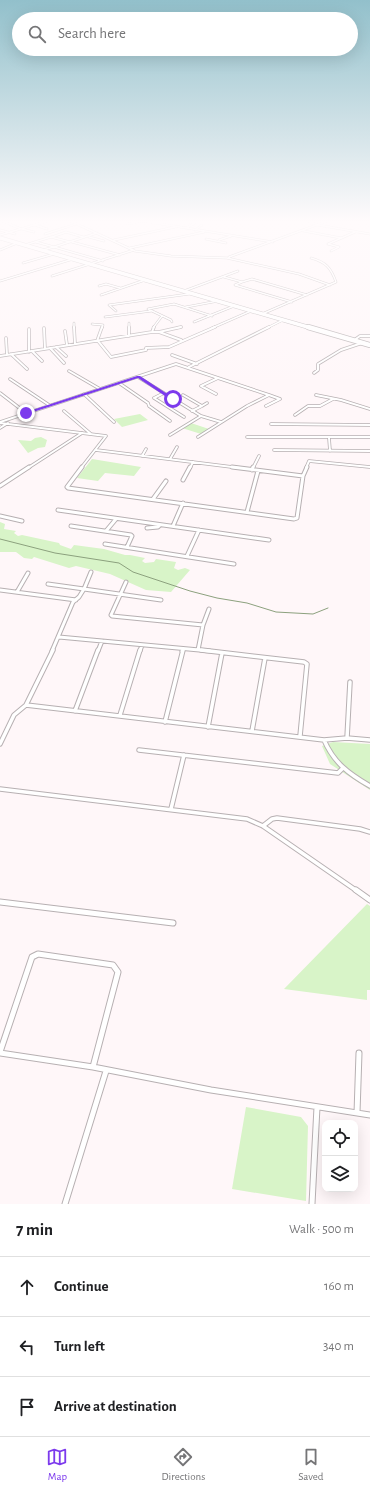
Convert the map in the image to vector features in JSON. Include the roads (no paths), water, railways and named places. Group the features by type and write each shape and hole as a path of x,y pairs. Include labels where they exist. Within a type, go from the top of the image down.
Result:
{"highway":[{"path":"132,276 370,346"}],"street":[{"path":"0,281 16,276"},
{"path":"305,276 330,285"},
{"path":"262,314 336,282 334,276"},
{"path":"184,291 224,277 242,282"},
{"path":"292,302 235,285 252,279 307,295"},
{"path":"101,295 145,280"},
{"path":"99,286 106,284 120,288"},
{"path":"116,311 109,305 191,293"},
{"path":"184,307 218,301"},
{"path":"150,311 148,309 171,305 184,307 212,316"},
{"path":"194,322 234,306"},
{"path":"105,317 150,311 171,320 172,322"},
{"path":"97,341 111,357 146,350 146,348 169,347 181,340 251,311"},
{"path":"152,332 152,329 162,316"},
{"path":"189,368 284,320"},
{"path":"74,323 75,344"},
{"path":"129,323 129,336"},
{"path":"92,324 102,325 97,341"},
{"path":"0,356 159,332 181,327"},
{"path":"44,328 45,349"},
{"path":"29,329 30,352"},
{"path":"65,331 67,345"},
{"path":"159,332 181,340"},
{"path":"353,341 360,336 370,336"},
{"path":"6,338 7,355"},
{"path":"314,373 318,370 318,364 329,357 362,343"},
{"path":"56,347 66,356"},
{"path":"50,348 64,362"},
{"path":"30,352 42,361"},
{"path":"11,354 27,369"},
{"path":"172,355 197,364"},
{"path":"0,422 180,364 280,399 266,406"},
{"path":"69,371 100,389"},
{"path":"138,377 201,416 221,422"},
{"path":"216,394 201,386 218,378"},
{"path":"10,379 49,405"},
{"path":"118,383 148,403 149,406 170,421"},
{"path":"0,393 26,413"},
{"path":"164,393 154,398 184,417"},
{"path":"84,394 114,422"},
{"path":"183,395 202,406"},
{"path":"198,437 221,422 269,395"},
{"path":"316,395 341,400 370,409"},
{"path":"295,415 308,406 320,406 333,399"},
{"path":"192,411 208,403"},
{"path":"64,411 91,434"},
{"path":"170,435 201,416"},
{"path":"0,422 106,436 67,487 294,518 297,518 303,476 309,461 370,467"},
{"path":"0,428 8,423"},
{"path":"271,424 370,425"},
{"path":"0,486 82,433"},
{"path":"247,437 370,437"},
{"path":"329,438 330,451"},
{"path":"170,459 177,447"},
{"path":"142,456 146,448"},
{"path":"96,450 303,476"},
{"path":"274,450 370,451"},
{"path":"252,470 258,456"},
{"path":"183,480 193,462"},
{"path":"247,512 258,471"},
{"path":"153,499 166,480"},
{"path":"173,526 184,504"},
{"path":"58,510 268,540"},
{"path":"0,516 22,521"},
{"path":"106,531 116,519"},
{"path":"147,528 154,529 160,525"},
{"path":"71,526 132,535 127,547"},
{"path":"187,556 199,530"},
{"path":"105,544 234,564"},
{"path":"0,744 14,715 26,705 59,637 73,602 79,598 91,572"},
{"path":"17,592 28,574"},
{"path":"126,582 111,615 113,617 203,625"},
{"path":"48,584 161,600"},
{"path":"0,590 76,600"},
{"path":"198,650 203,625 209,609"},
{"path":"59,637 183,648 304,662 307,664 300,736"},
{"path":"76,711 102,641"},
{"path":"120,715 142,645"},
{"path":"165,722 183,648"},
{"path":"208,727 222,653"},
{"path":"252,731 265,658"},
{"path":"347,738 350,682"},
{"path":"26,705 324,740 347,738 370,740"},
{"path":"324,740 329,752 342,769 370,786"},
{"path":"139,750 338,773 342,769"},
{"path":"171,809 184,755"},
{"path":"0,789 248,818 263,826 370,900"},
{"path":"263,826 268,821 277,818 360,829 370,832"},
{"path":"0,902 173,923"},
{"path":"93,1067 118,972 113,965 38,954 34,955 32,957 0,1053 93,1067 106,1071 211,1090 370,1115"},
{"path":"357,1113 359,1053"},
{"path":"65,1204 106,1071"},
{"path":"312,1204 317,1107"}],"waterway":[{"path":"0,539 55,553 119,563 133,572 190,591 217,598 247,603 276,612 313,614 328,608"}]}
